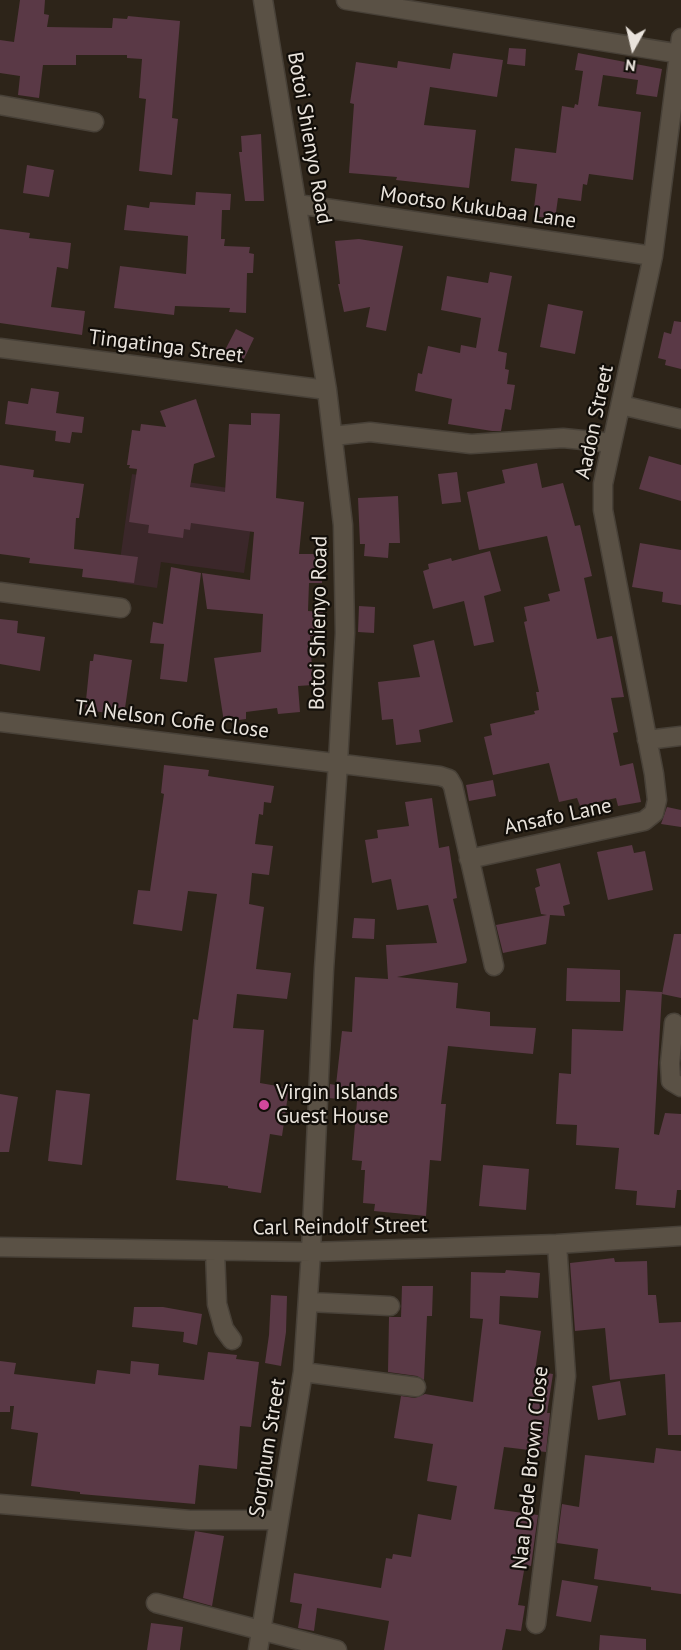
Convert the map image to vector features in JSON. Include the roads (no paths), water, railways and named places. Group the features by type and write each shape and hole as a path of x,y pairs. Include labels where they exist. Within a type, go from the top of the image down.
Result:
{"street":[{"name":"Botoi Shienyo Road","path":"262,0 327,390 343,525 345,633 324,969 311,1252"},
{"path":"346,0 680,49"},
{"name":"Aadon Street","path":"654,813 657,800 603,510 603,483 653,256 680,49"},
{"path":"0,105 94,122"},
{"name":"Mootso Kukubaa Lane","path":"297,204 653,256"},
{"name":"Tingatinga Street","path":"0,348 327,390"},
{"path":"621,405 681,419"},
{"path":"333,436 370,432 471,444 563,438 612,443"},
{"path":"0,592 121,609"},
{"name":"TA Nelson Cofie Close","path":"0,722 440,776 449,779 453,786 469,859"},
{"path":"647,740 681,736"},
{"name":"Ansafo Lane","path":"469,859 644,821 654,813"},
{"path":"469,859 494,966"},
{"path":"674,1023 670,1063 671,1081 681,1087"},
{"name":"Carl Reindolf Street","path":"0,1247 311,1252 557,1244 681,1236"},
{"name":"Naa Dede Brown Close","path":"536,1623 566,1376 557,1244"},
{"path":"215,1251 217,1304 224,1329 232,1340"},
{"name":"Sorghum Street","path":"258,1650 303,1372 311,1252"},
{"path":"308,1302 390,1306"},
{"path":"303,1372 416,1386"},
{"path":"0,1504 190,1520 279,1520"},
{"path":"156,1603 338,1650"}],"place":[{"name":"Virgin Islands Guest House","path":"264,1105"}]}
